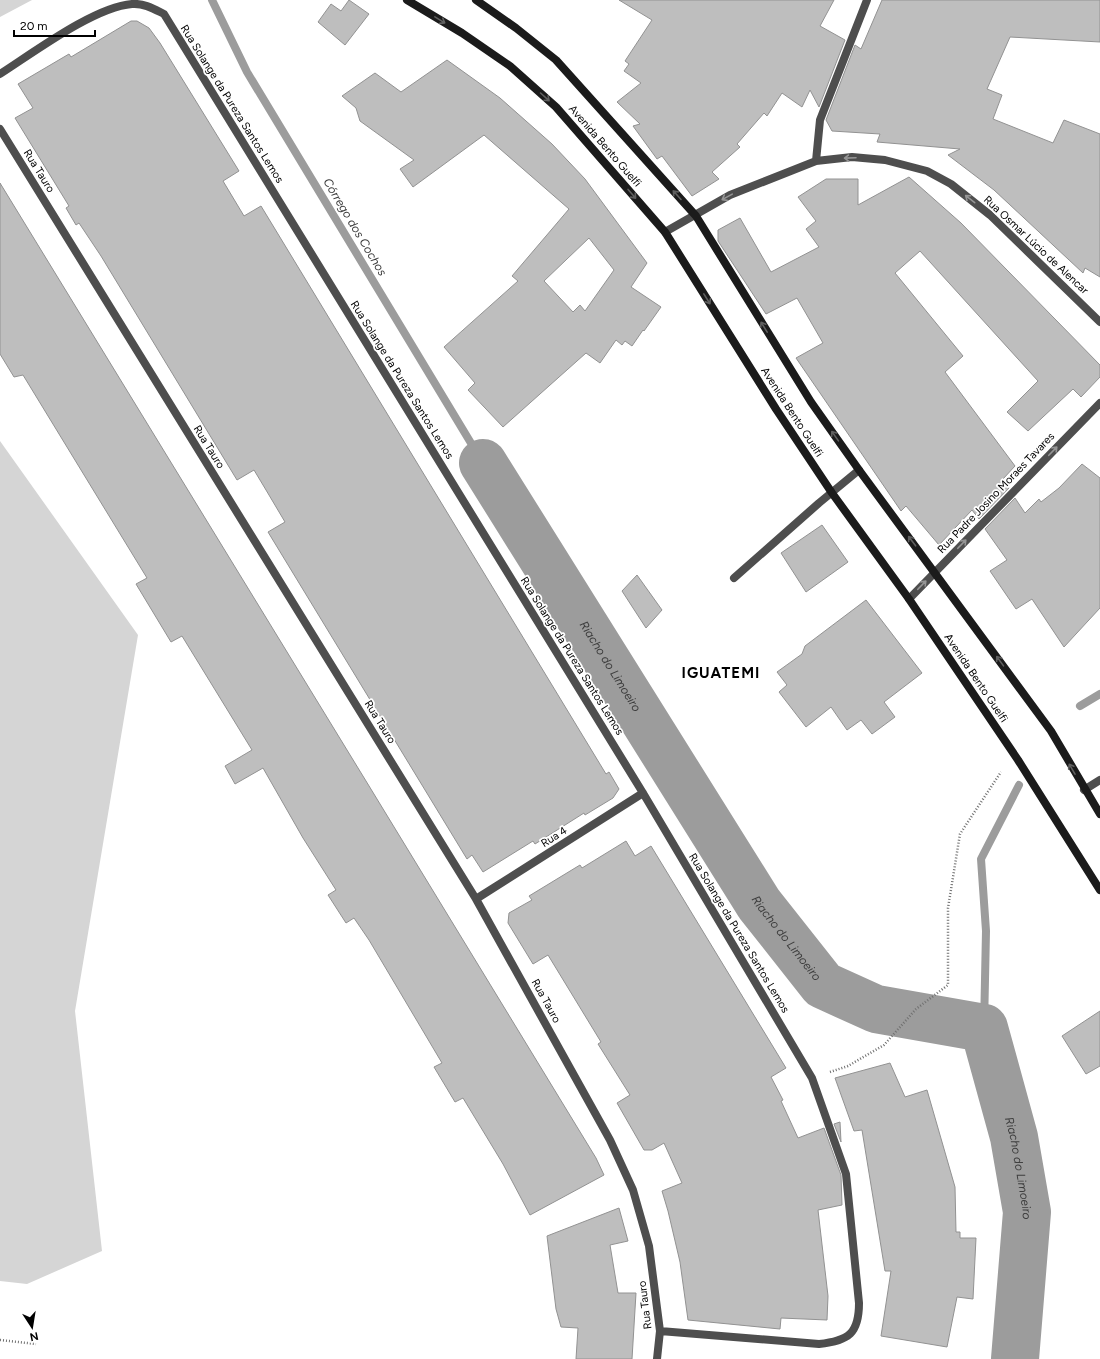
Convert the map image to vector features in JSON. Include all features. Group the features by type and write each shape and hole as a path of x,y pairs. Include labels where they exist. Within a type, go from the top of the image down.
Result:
{"main road":[{"name":"Avenida Bento Guelfi","path":"407,0 462,33 510,66 550,102 665,232 776,409 832,492 909,599 1018,760 1100,890"},
{"name":"Avenida Bento Guelfi","path":"476,0 516,28 556,60 696,216 811,402 859,470 1051,731 1084,790 1100,814"}],"street":[{"path":"816,161 820,120 867,0"},
{"name":"Rua Solange da Pureza Santos Lemos","path":"0,74 91,16 116,7 133,4 148,6 164,14 644,793 812,1078 846,1174 859,1303 859,1321 850,1335 836,1342 819,1344 660,1331"},
{"name":"Rua Tauro","path":"0,129 476,899 610,1140 633,1190 649,1246 660,1331 657,1359"},
{"name":"Rua Osmar Lúcio de Alencar","path":"665,232 696,216 730,195 816,161 852,157 885,160 927,171 951,184 990,215 1100,322"},
{"name":"Rua Padre Josino Moraes Tavares","path":"909,599 1100,403"},
{"path":"734,578 859,470"},
{"path":"1084,790 1100,780"},
{"name":"Rua 4","path":"476,899 644,793"}],"path":[{"path":"812,1078 848,1066 884,1044 916,1009 948,986 948,908 960,834 1001,772"},
{"path":"0,1340 36,1344"}],"shaded area":[{"path":"0,0 32,0 0,17"},
{"path":"0,441 138,635 75,1011 102,1251 27,1284 0,1281"}],"building":[{"path":"349,0 369,14 345,45 318,22 331,4 341,11"},
{"path":"619,0 834,0 820,26 845,40 819,107 810,90 802,107 782,93 767,116 764,113 737,144 740,147 712,172 719,179 692,196 662,156 657,159 633,126 640,124 617,102 641,83 624,71 629,64 625,61 652,20"},
{"path":"882,0 1100,0 1100,42 1010,37 987,89 1002,95 993,119 1053,143 1064,120 1100,134 1100,277 1085,268 1083,273 994,190 948,155 960,149 877,142 880,134 832,131 826,120 855,45 861,49"},
{"path":"131,21 137,21 149,28 160,43 239,171 223,181 244,216 261,206 606,774 609,772 619,789 613,798 585,815 584,813 535,844 533,841 483,872 472,855 467,859 268,532 285,522 254,470 237,480 101,256 79,223 76,225 66,208 69,206 15,118 33,108 18,84 69,54 71,57"},
{"path":"447,60 500,98 552,144 585,179 647,263 631,287 661,307 632,346 625,341 622,345 616,340 600,363 586,353 503,427 468,390 475,383 444,347 518,281 512,276 569,209 484,135 413,187 400,169 414,160 360,121 356,108 342,96 375,73 401,92","holes":["589,238 614,270 585,311 580,305 573,312 544,281"]},
{"path":"909,177 961,223 1100,365 1100,377 1081,397 1073,389 1028,431 1007,412 1038,381 920,251 895,273 963,356 945,372 1015,466 1003,479 1009,488 979,519 972,510 939,545 906,506 901,511 796,358 823,343 797,298 766,314 718,241 718,230 740,218 771,272 819,247 806,229 816,221 798,197 826,179 858,179 858,205"},
{"path":"0,183 596,1158 604,1175 530,1215 503,1164 463,1098 455,1102 434,1067 442,1063 369,940 354,918 346,923 328,895 336,890 303,838 263,768 235,784 225,766 252,750 182,636 171,642 136,584 147,578 23,375 14,377 0,354"},
{"path":"1082,464 1100,478 1100,608 1064,647 1032,599 1016,609 990,571 1007,560 985,529 1015,498 1025,513 1039,499 1041,502 1059,488"},
{"path":"822,525 848,562 806,592 781,553"},
{"path":"637,575 662,610 646,628 622,591"},
{"path":"866,600 922,673 884,702 895,717 872,734 861,720 847,730 831,707 806,727 779,692 787,685 777,672 802,654 805,646"},
{"path":"626,841 635,856 651,846 786,1068 771,1077 783,1100 781,1101 798,1138 824,1128 841,1175 842,1205 818,1210 828,1296 827,1320 781,1318 780,1329 688,1320 680,1262 662,1191 682,1183 664,1143 652,1150 644,1150 617,1103 630,1095 598,1044 601,1042 548,955 533,964 508,923 509,913 532,900 529,896 580,865 582,868"},
{"path":"1100,1011 1100,1066 1086,1074 1062,1036"},
{"path":"890,1063 905,1097 927,1090 955,1187 956,1232 960,1232 960,1238 976,1238 973,1299 957,1297 947,1347 881,1336 891,1271 885,1271 862,1130 854,1131 835,1078"},
{"path":"840,1122 841,1142 834,1124"},
{"path":"619,1208 628,1241 610,1245 618,1293 636,1293 632,1359 576,1359 578,1328 561,1327 556,1309 547,1236"}],"waterway":[{"name":"Córrego dos Cochos","path":"212,0 247,72 483,463"},
{"name":"Riacho do Limoeiro","path":"483,463 759,904 823,985 876,1009 984,1028 1014,1137 1027,1212 1015,1359"},
{"path":"1080,706 1100,694"},
{"path":"984,1028 986,931 981,859 1019,785"}],"district":[{"name":"IGUATEMI","path":"721,673"}]}
